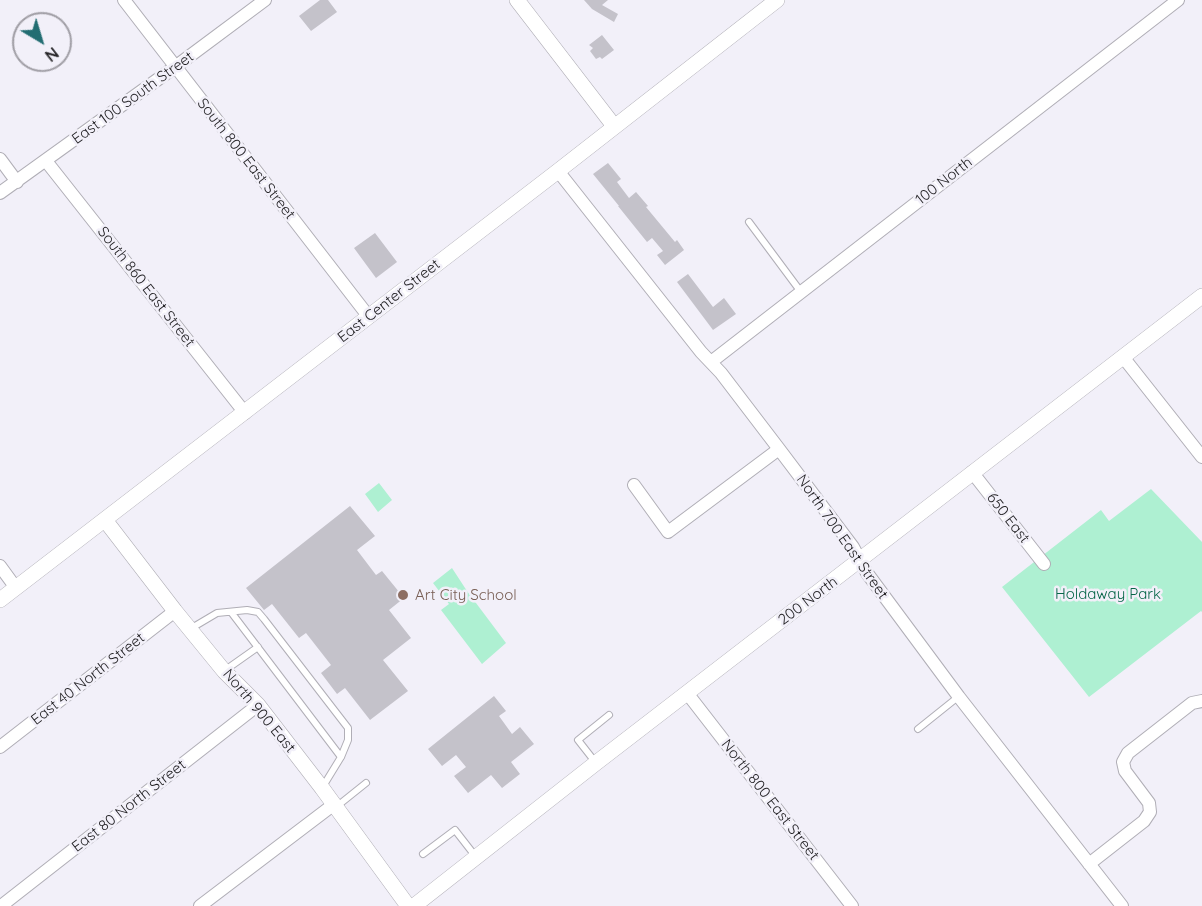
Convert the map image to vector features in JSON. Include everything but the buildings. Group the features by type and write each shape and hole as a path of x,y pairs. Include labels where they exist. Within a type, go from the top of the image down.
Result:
{"street":[{"name":"South 800 East Street","path":"124,0 369,317"},
{"name":"East 100 South Street","path":"0,193 264,0"},
{"name":"East Center Street","path":"0,600 777,0"},
{"name":"100 North","path":"711,363 1178,0"},
{"path":"521,1 614,126"},
{"path":"0,159 17,182"},
{"name":"South 860 East Street","path":"46,161 245,413"},
{"name":"North 700 East Street","path":"558,171 779,449 853,547 867,573 959,696 1122,906"},
{"name":"200 North","path":"414,906 1202,296"},
{"path":"1123,357 1202,457"},
{"path":"634,485 668,532 779,449"},
{"name":"650 East","path":"972,472 1044,564"},
{"name":"North 900 East","path":"105,520 224,671 258,705 408,906"},
{"path":"0,566 16,588"},
{"name":"East 40 North Street","path":"0,747 175,611"},
{"name":"North 800 East Street","path":"687,693 852,906"},
{"path":"1089,864 1144,821 1150,812 1149,803 1125,771 1123,762 1128,753 1192,703 1202,700"},
{"name":"East 80 North Street","path":"1,906 258,705"},
{"path":"200,906 334,806"}],"lane":[{"path":"749,222 801,292"},
{"path":"190,629 217,613 247,610 261,615 346,724 348,740 341,757 322,788"},
{"path":"231,612 341,757"},
{"path":"224,671 258,647"},
{"path":"918,729 959,696"},
{"path":"596,764 578,740 609,715"},
{"path":"334,806 366,783"},
{"path":"423,854 455,830 476,857"}],"green space":[{"path":"379,483 392,500 378,512 365,494"},
{"name":"Holdaway Park","path":"1151,489 1202,542 1202,612 1089,697 1002,587 1101,510 1109,521"},
{"path":"452,568 506,643 482,664 441,610 449,604 433,583"}],"place":[{"name":"Art City School","path":"403,595"}]}
